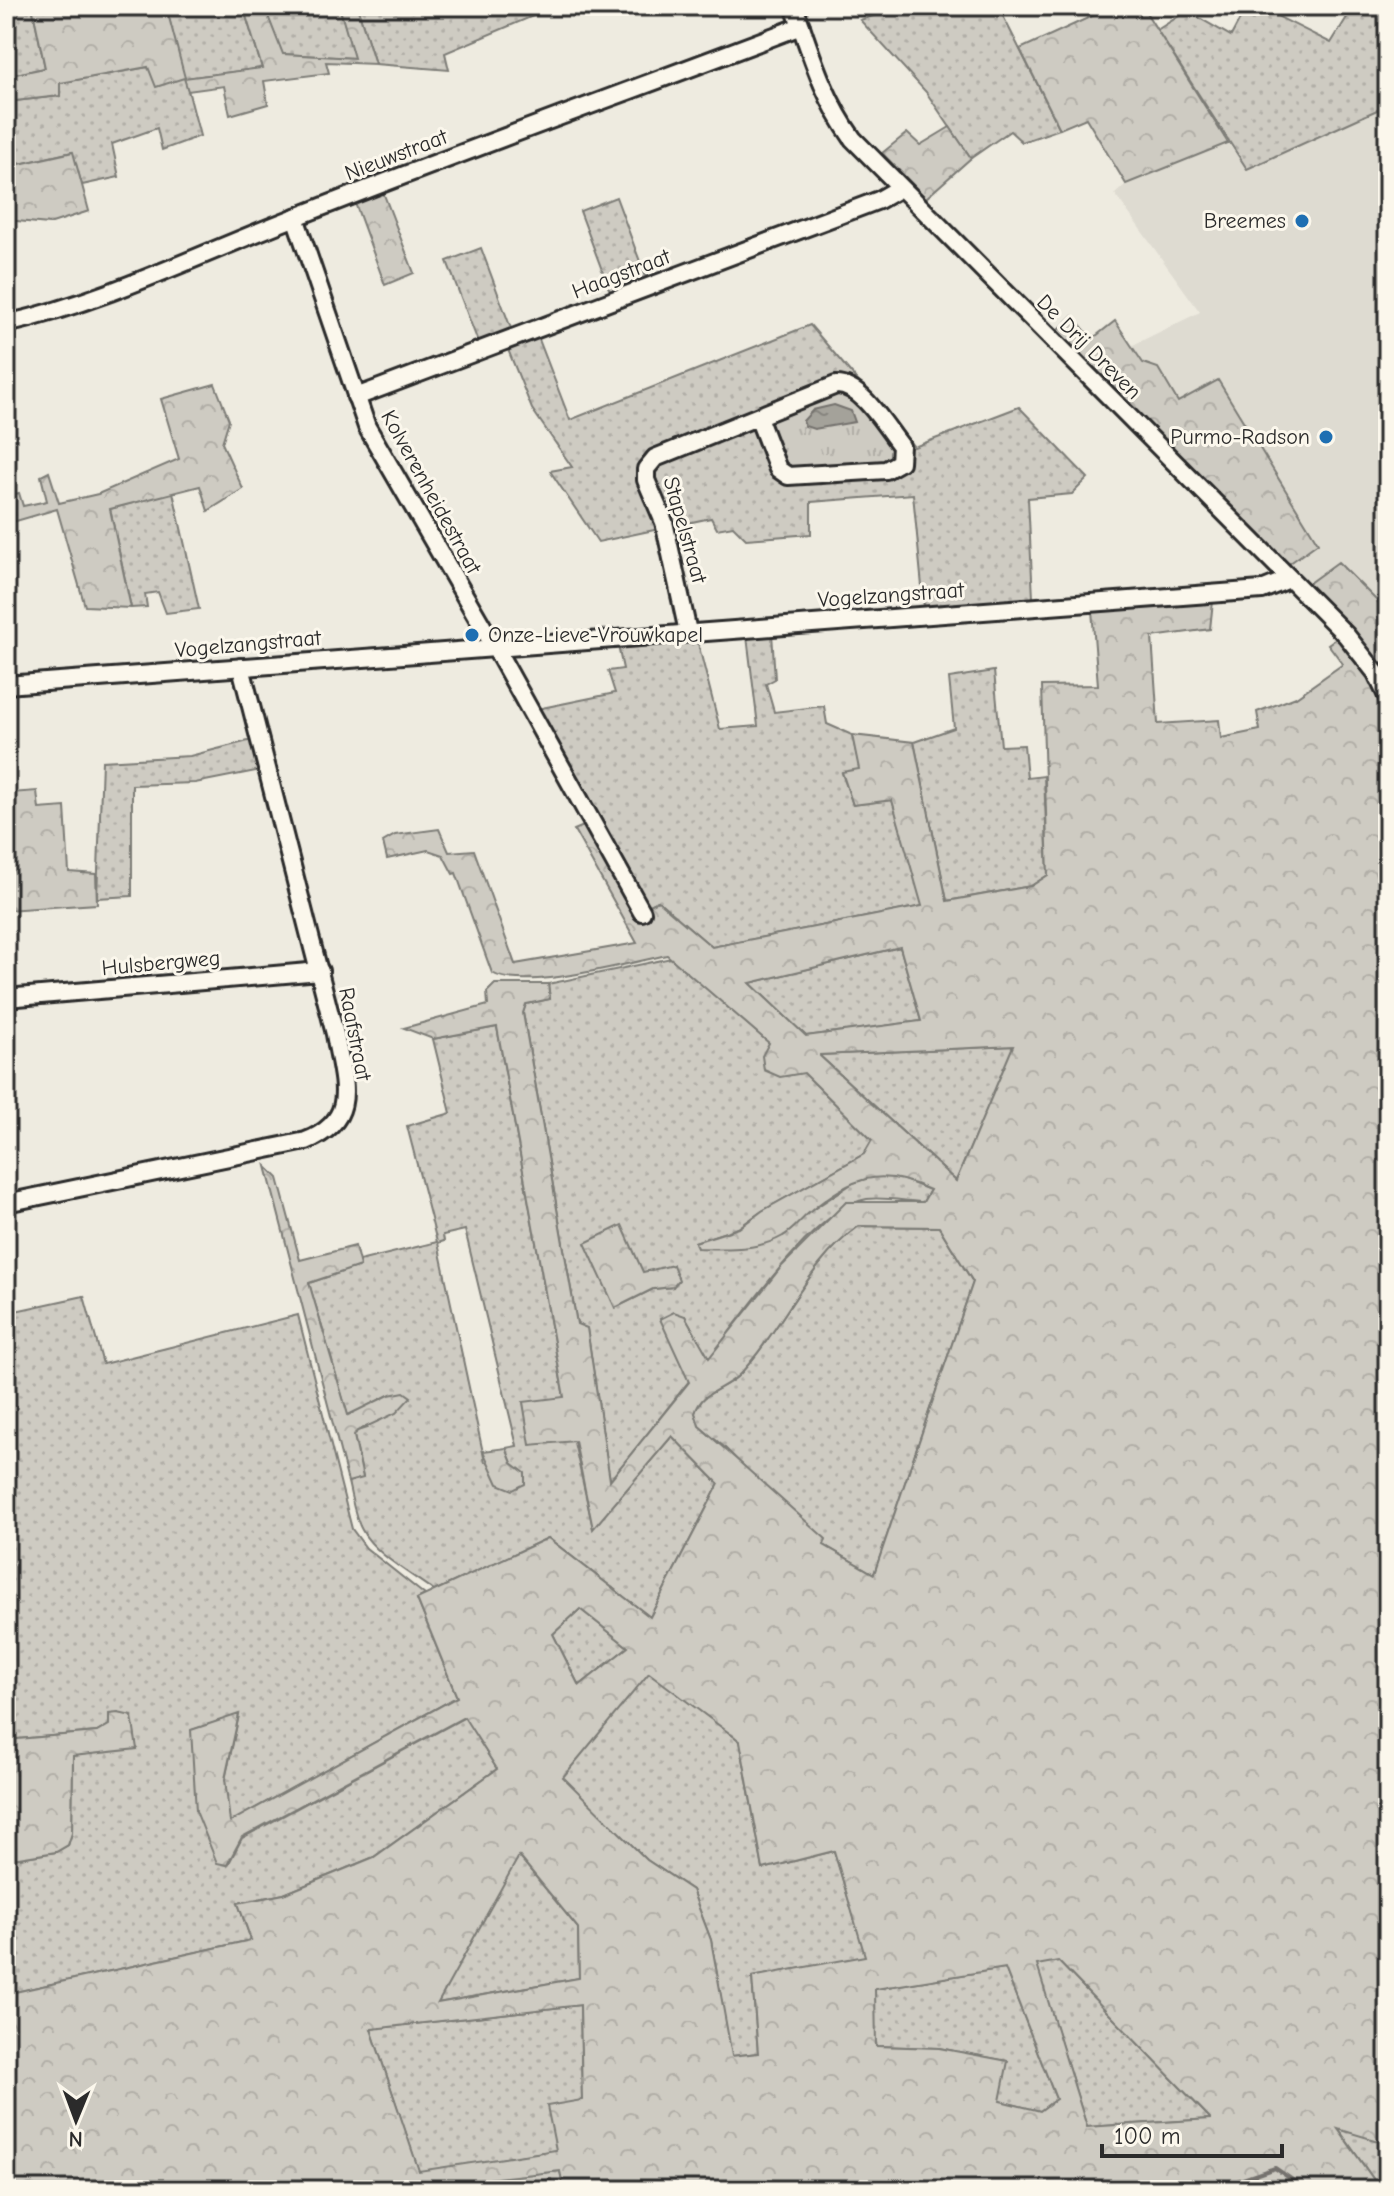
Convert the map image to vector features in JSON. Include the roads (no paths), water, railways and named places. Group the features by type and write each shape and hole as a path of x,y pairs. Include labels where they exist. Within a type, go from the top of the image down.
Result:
{"street":[{"name":"De Drij Dreven","path":"794,6 832,109 853,139 1353,644 1376,673 1388,698"},
{"name":"Nieuwstraat","path":"6,324 40,317 801,26"},
{"name":"Haagstraat","path":"356,397 879,200 900,188"},
{"name":"Kolverenheidestraat","path":"295,217 367,427 493,647"},
{"name":"Stapelstraat","path":"688,632 664,522 646,480 646,469 655,458 836,385 848,386 901,446 903,455 900,462 886,470 788,476 778,469 758,417"},
{"name":"Vogelzangstraat","path":"6,685 1262,590 1289,579"},
{"path":"493,647 642,912"},
{"name":"Raafstraat","path":"6,1203 259,1153 324,1134 340,1116 344,1094 320,971 241,667"},
{"name":"Hulsbergweg","path":"6,998 320,971"}],"water":[{"path":"834,405 851,411 855,422 814,429 805,426 803,421 813,410"}],"waterway":[{"path":"1211,2190 1275,2168 1307,2190"}],"place":[{"name":"Breemes","path":"1302,221"},
{"name":"Purmo-Radson","path":"1326,437"},
{"name":"Onze-Lieve-Vrouwkapel","path":"472,635"}]}
